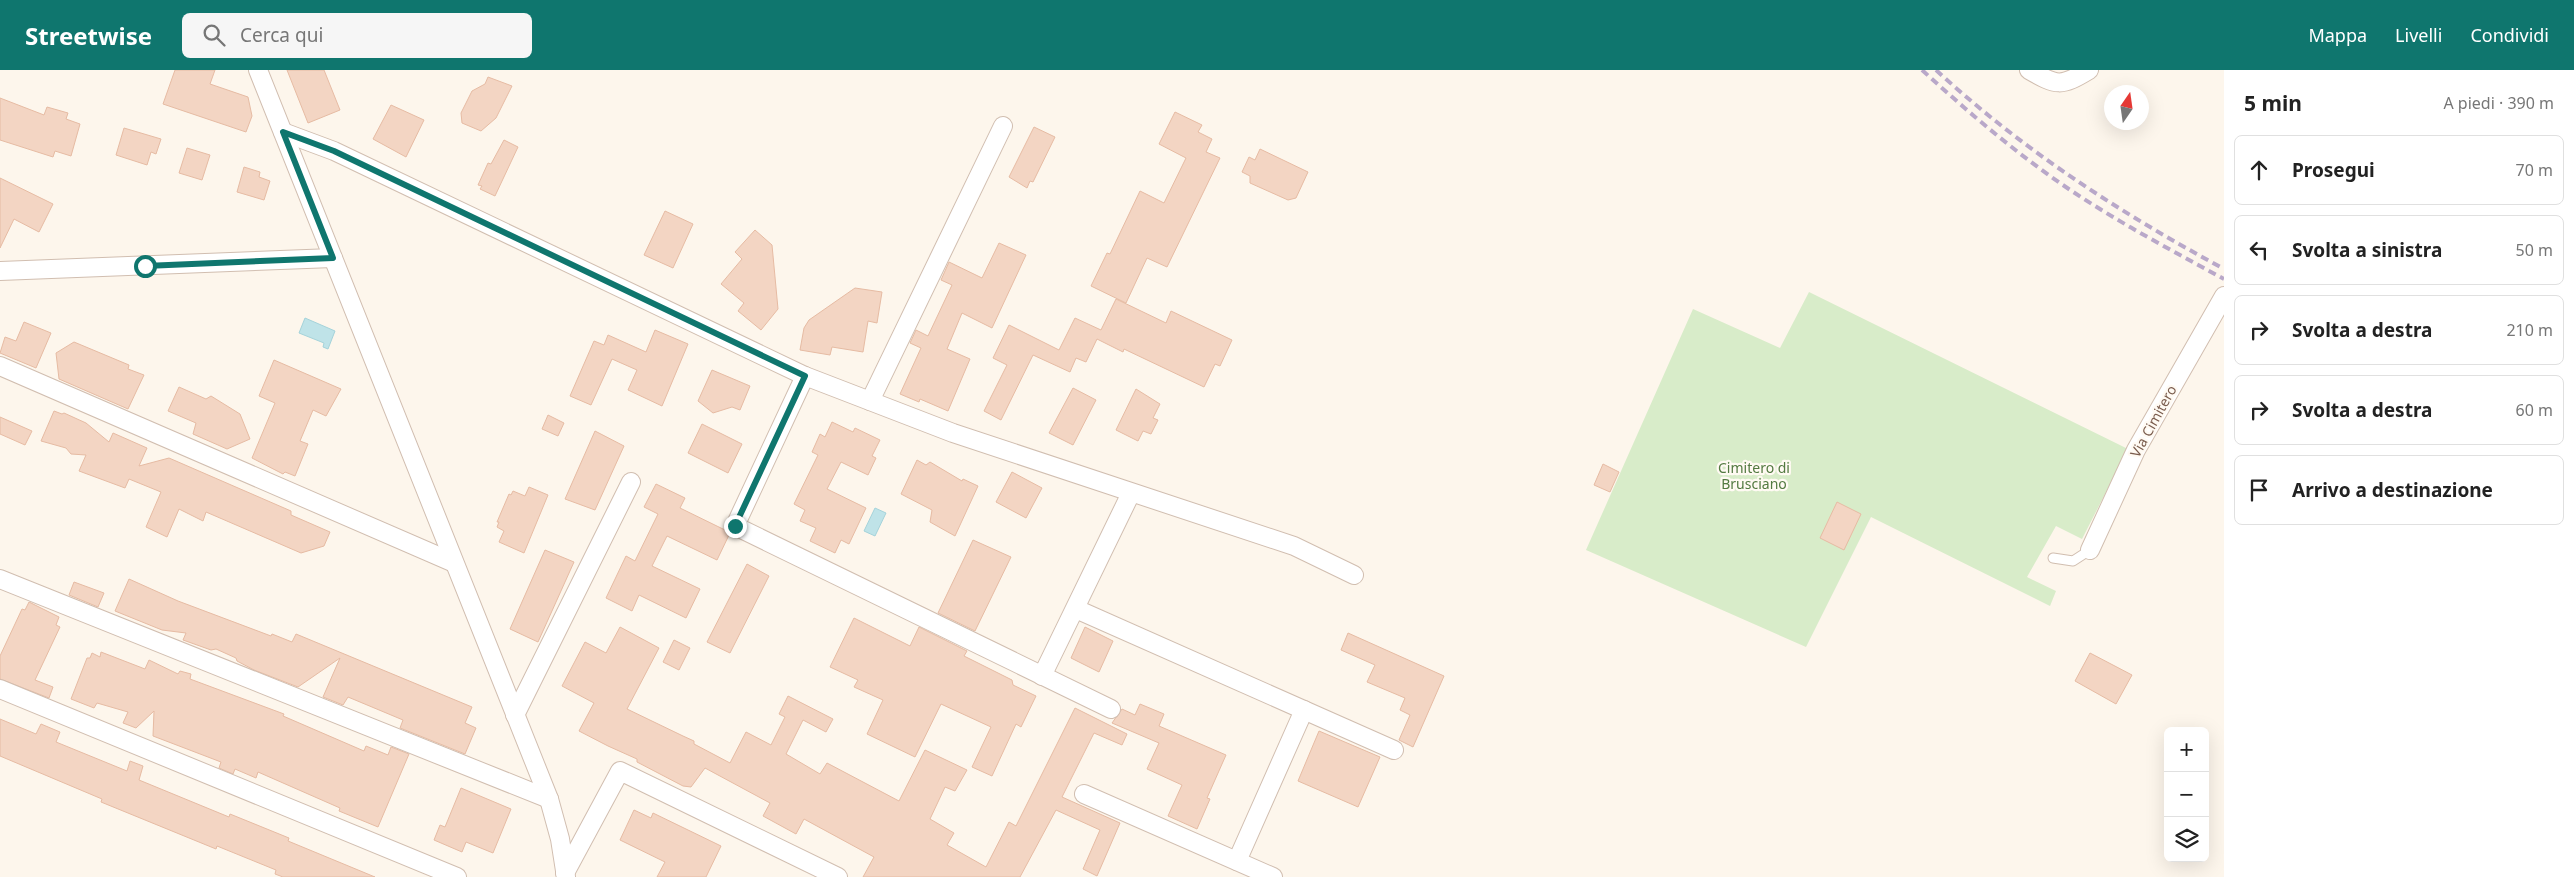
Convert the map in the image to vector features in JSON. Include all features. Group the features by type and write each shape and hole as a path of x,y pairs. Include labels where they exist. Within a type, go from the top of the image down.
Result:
{"street":[{"path":"258,70 452,562 549,799 560,839 566,875"},
{"path":"2029,70 2051,82 2065,83 2089,70"},
{"path":"870,401 1003,126"},
{"path":"283,132 334,151 805,376 962,436 1294,546 1354,576"},
{"path":"0,271 333,258"},
{"name":"Via Cimitero","path":"2090,550 2136,450 2224,296"},
{"path":"0,366 452,562"},
{"path":"805,376 735,526 1111,709"},
{"path":"516,715 631,482"},
{"path":"1042,676 1131,493"},
{"path":"0,579 549,799"},
{"path":"1076,608 1394,750"},
{"path":"0,690 457,877"},
{"path":"1237,861 1304,710"},
{"path":"566,875 620,771 838,877"},
{"path":"1084,794 1273,877"}],"lane":[{"path":"2053,558 2072,561 2090,550"}],"green space":[{"name":"Cimitero di Brusciano","path":"1809,292 2128,449 2082,539 2056,526 2027,577 2056,591 2050,606 1871,517 1806,647 1586,550 1693,309 1780,348"}],"water":[{"path":"305,318 335,331 328,349 323,347 324,343 299,333"},
{"path":"875,508 886,513 875,536 864,531"}],"building":[{"path":"175,70 215,70 210,84 248,97 252,116 246,132 163,104"},
{"path":"287,70 324,70 340,110 308,123"},
{"path":"488,77 512,86 496,118 481,131 462,123 461,113 472,91 485,84"},
{"path":"0,98 44,115 47,107 68,113 66,119 80,124 71,156 55,151 53,157 0,140"},
{"path":"391,105 424,120 406,157 373,139"},
{"path":"1175,112 1202,125 1198,132 1212,139 1206,152 1220,158 1167,267 1147,258 1126,303 1091,286 1107,253 1110,254 1140,191 1164,203 1186,158 1159,144"},
{"path":"1034,127 1055,137 1033,182 1030,181 1027,188 1009,177"},
{"path":"124,128 161,139 156,154 151,152 147,165 116,155"},
{"path":"504,140 518,147 495,196 480,189 482,186 478,185 488,163 491,164"},
{"path":"187,148 210,155 202,180 179,173"},
{"path":"1260,149 1308,172 1296,198 1288,200 1250,183 1250,176 1242,172 1249,157 1255,160"},
{"path":"244,167 260,172 259,177 270,181 264,200 237,192"},
{"path":"0,178 53,204 39,232 14,219 0,248"},
{"path":"665,211 693,224 673,268 644,255"},
{"path":"755,230 772,245 778,309 761,330 738,311 744,303 721,284 742,259 735,252"},
{"path":"999,243 1026,255 992,328 962,313 947,349 970,359 948,411 920,399 919,402 900,394 921,348 910,343 916,330 928,336 952,285 941,280 949,262 982,278"},
{"path":"855,288 882,292 877,323 868,321 863,352 832,347 830,355 800,350 804,328 809,320"},
{"path":"1116,299 1166,323 1171,311 1232,340 1220,366 1215,364 1204,387 1124,349 1123,352 1097,339 1086,362 1076,358 1070,372 1033,355 1001,420 984,411 1007,365 993,358 1009,325 1059,350 1075,318 1101,330"},
{"path":"24,322 51,333 36,368 0,353 5,337 16,341"},
{"path":"655,330 688,344 662,406 628,390 637,370 612,359 591,405 570,396 594,341 604,345 608,335 646,352"},
{"path":"74,342 129,365 128,369 144,375 128,409 59,379 56,353"},
{"path":"274,360 341,389 326,416 313,410 300,441 308,444 295,476 285,472 283,474 252,458 275,403 259,396"},
{"path":"712,370 750,386 740,410 732,407 713,413 698,401"},
{"path":"179,387 206,399 211,396 240,414 250,439 227,449 193,434 196,423 168,411"},
{"path":"1073,388 1096,400 1073,445 1049,433"},
{"path":"1136,389 1160,404 1153,418 1158,420 1151,434 1143,431 1138,441 1116,430"},
{"path":"54,411 64,413 86,423 109,442 113,433 147,448 139,466 169,458 291,511 291,515 330,532 324,546 301,553 206,512 203,521 179,509 167,537 146,527 161,492 129,479 125,488 79,471 86,455 71,454 66,448 41,441"},
{"path":"548,415 564,423 558,436 542,429"},
{"path":"0,417 32,431 25,445 0,434"},
{"path":"832,422 853,432 855,428 880,440 872,456 876,458 868,475 841,462 827,489 866,508 849,544 841,540 835,553 810,541 816,528 800,521 805,510 794,504 818,455 812,452 820,434 825,437"},
{"path":"702,424 742,444 728,473 688,453"},
{"path":"595,431 624,446 595,510 565,499"},
{"path":"917,460 926,465 930,462 962,481 963,479 978,486 955,536 930,522 932,510 901,494"},
{"path":"1603,464 1619,472 1610,492 1594,485"},
{"path":"1012,472 1042,488 1026,518 996,502"},
{"path":"656,484 685,498 680,508 725,530 729,535 717,560 667,536 652,566 700,589 686,618 639,595 632,611 606,598 626,556 635,561 658,514 644,507"},
{"path":"529,487 548,495 524,553 499,542 504,531 497,527 499,522 497,522 509,494 511,495 513,491 525,496"},
{"path":"1837,502 1861,514 1844,550 1820,538"},
{"path":"973,540 1011,557 975,631 938,613"},
{"path":"545,550 574,562 538,642 510,629"},
{"path":"747,564 769,576 730,653 707,642"},
{"path":"129,579 178,601 271,636 272,634 292,642 296,634 472,707 465,723 476,728 465,754 400,728 403,720 348,697 343,705 323,697 340,658 298,687 254,670 237,661 236,658 216,649 211,650 183,640 186,633 162,630 115,611"},
{"path":"74,582 104,593 98,607 69,595"},
{"path":"29,602 59,617 56,625 60,627 35,680 53,687 49,698 0,679 0,656 22,609 25,610"},
{"path":"854,618 910,646 919,627 967,651 964,656 1012,680 1013,685 1036,696 1021,727 1016,724 992,776 972,767 991,727 941,704 915,757 867,734 883,700 854,687 858,680 830,667"},
{"path":"620,627 659,648 627,709 694,741 694,744 730,763 746,732 771,745 785,717 779,714 788,696 833,719 826,732 803,720 786,754 820,774 827,763 899,801 925,750 967,770 955,791 945,787 930,819 954,833 947,845 986,867 1009,822 1016,826 1075,708 1127,734 1122,745 1094,733 1062,797 1120,823 1097,876 1083,869 1100,830 1056,810 1020,877 863,877 874,857 804,819 796,834 763,816 770,803 705,768 691,787 683,786 637,762 637,759 579,731 594,703 562,686 585,642 606,653"},
{"path":"1085,627 1113,641 1099,672 1071,658"},
{"path":"1348,633 1444,676 1413,747 1399,740 1410,715 1400,710 1405,698 1367,682 1375,665 1341,650"},
{"path":"674,640 690,648 679,670 663,662"},
{"path":"101,652 145,669 149,660 178,674 180,671 191,674 190,679 284,714 283,716 364,751 366,746 388,755 391,747 409,754 378,827 339,811 340,808 258,772 256,778 235,769 233,774 219,768 221,762 153,736 154,711 136,728 123,723 128,712 97,703 94,708 71,699 87,658 90,658 92,653 100,657"},
{"path":"2090,653 2132,675 2116,704 2075,681"},
{"path":"1140,704 1164,714 1159,726 1226,755 1207,798 1210,799 1197,829 1168,816 1182,785 1147,769 1159,743 1112,723 1122,709 1135,715"},
{"path":"0,719 36,734 41,724 60,732 56,742 127,771 130,761 143,766 139,780 229,817 230,814 289,838 288,841 375,877 283,877 275,874 276,870 217,846 216,849 101,802 102,799 0,756"},
{"path":"1319,731 1380,757 1358,807 1298,781"},
{"path":"461,788 511,809 493,853 466,842 462,852 434,840 440,825 445,827"},
{"path":"634,810 651,818 653,813 721,846 706,877 657,877 665,862 620,840"}],"railway":[{"path":"1922,70 1989,129 2060,183 2120,221 2224,279"},
{"path":"1936,70 2038,154 2147,225 2224,269"}],"route":[{"path":"145,266 333,258 283,132 334,151 551,253 805,376 735,526"}]}
